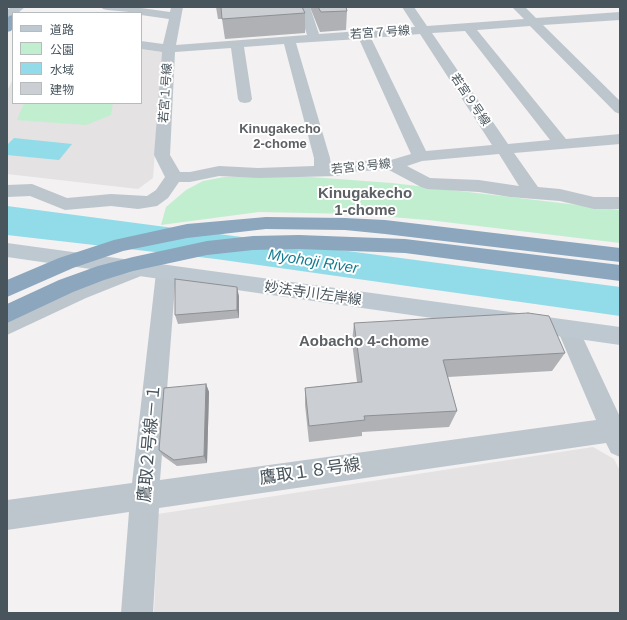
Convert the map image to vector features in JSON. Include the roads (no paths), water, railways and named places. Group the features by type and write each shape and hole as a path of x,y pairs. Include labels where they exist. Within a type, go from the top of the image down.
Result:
{"highway":[{"path":"7,289 66,263 122,245 187,231 266,223 338,224 385,227 620,255"},
{"path":"7,314 66,286 126,266 207,248 254,243 322,242 405,246 620,273"}],"street":[{"path":"107,7 176,12"},
{"path":"304,7 314,38"},
{"name":"若宮９号線","path":"408,7 533,193"},
{"path":"518,7 620,109"},
{"name":"若宮１号線","path":"174,177 162,155 169,49 176,12"},
{"name":"若宮７号線","path":"142,45 169,49 620,16"},
{"path":"468,27 562,144"},
{"path":"363,34 420,156"},
{"path":"289,40 322,158 323,170"},
{"path":"237,44 245,99"},
{"name":"若宮８号線","path":"174,177 190,177 219,171 337,171 358,166 392,165 420,156 620,139"},
{"path":"392,165 427,183 479,186 560,195 594,203 620,203"},
{"path":"7,191 32,190 65,204 111,200 138,203 151,202 162,194 174,177"},
{"name":"妙法寺川左岸線","path":"7,250 620,336"},
{"path":"7,326 78,292 139,269"},
{"name":"鷹取２号線－１","path":"138,613 145,495 166,273"},
{"path":"568,329 616,437"},
{"name":"鷹取１８号線","path":"7,515 145,495 616,437"}],"water":[{"path":"14,138 72,144 59,160 7,155 7,145"},
{"name":"Myohoji River","path":"7,206 620,287 620,316 216,259 7,235"}],"district":[{"name":"Kinugakecho 2-chome","path":"280,136"},
{"name":"Kinugakecho 1-chome","path":"365,202"},
{"name":"Aobacho 4-chome","path":"364,342"}]}
